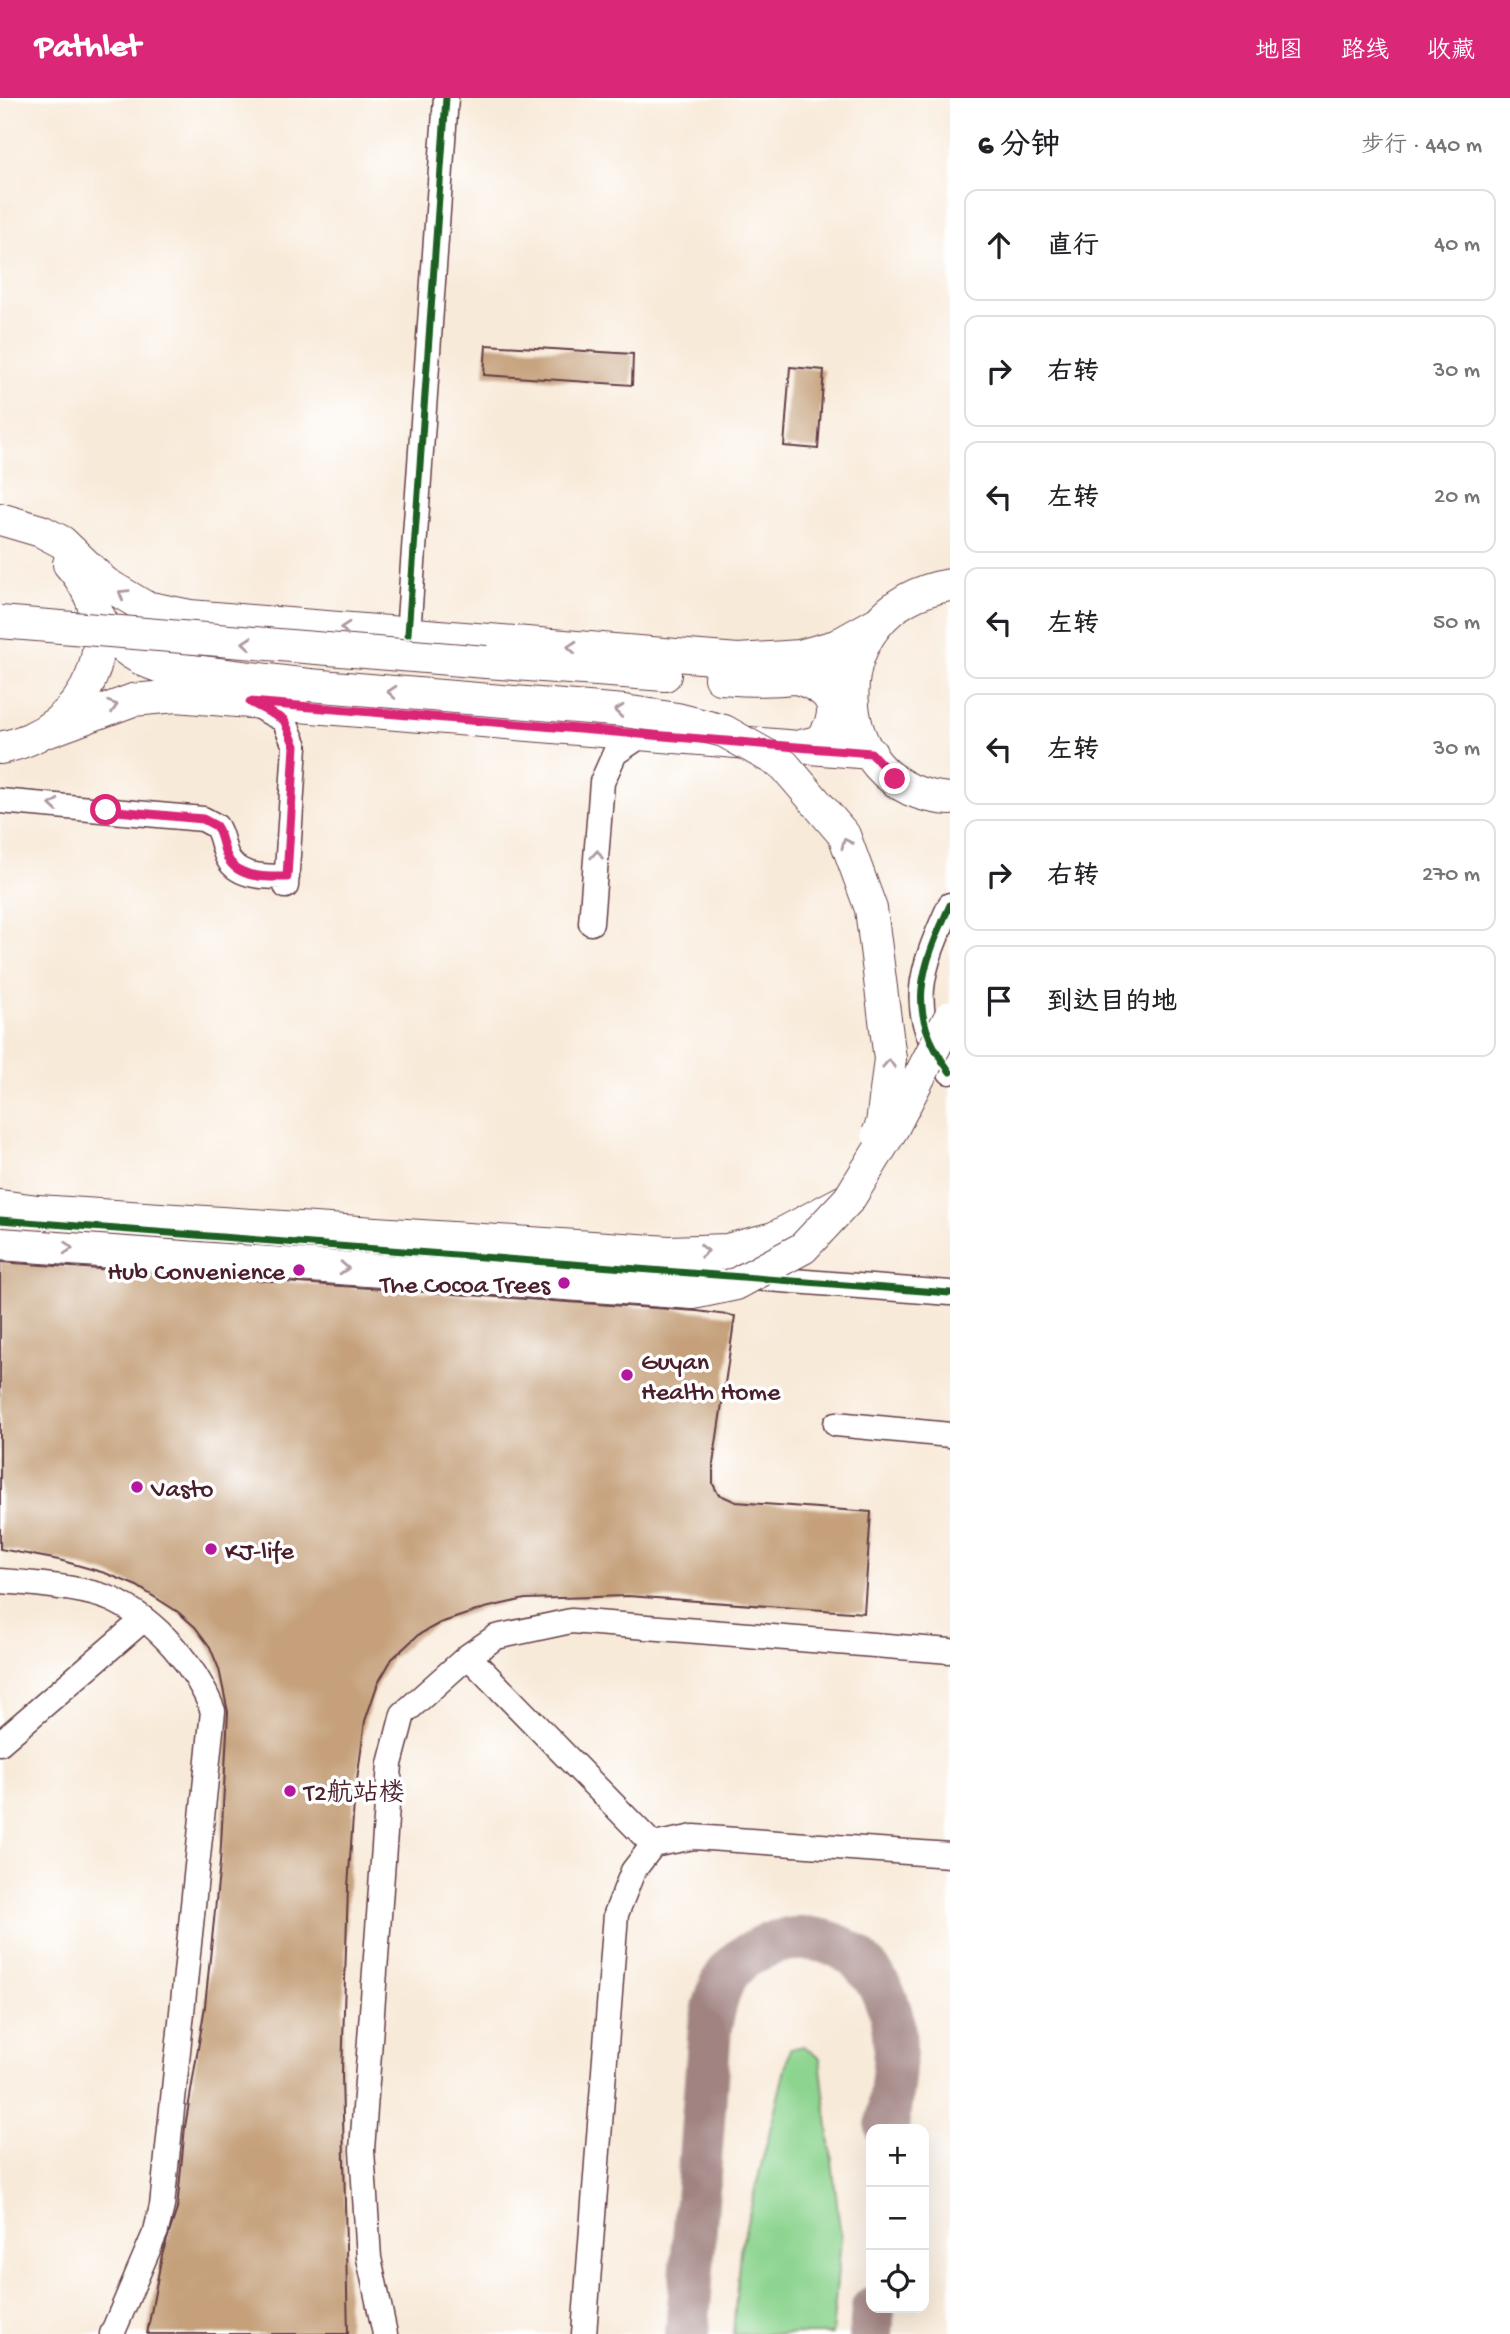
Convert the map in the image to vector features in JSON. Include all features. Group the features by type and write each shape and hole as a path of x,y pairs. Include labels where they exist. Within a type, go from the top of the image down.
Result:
{"main road":[{"path":"0,519 41,531 62,542 105,583 145,607 190,616 738,660 800,656 836,646 877,623 902,600 926,590 950,585"},
{"path":"0,530 41,531 71,566 114,641 138,659 171,669 309,685 624,711 677,719 724,731 785,765 844,835 871,909 890,1059 883,1124 849,1199 774,1238 727,1251 669,1252 38,1211 0,1206"},
{"path":"0,530 44,545 71,566"},
{"path":"49,731 75,708 88,685 96,661 98,627 89,594"},
{"path":"0,622 485,662 769,681 797,678 841,665 859,652"},
{"path":"877,623 859,652 853,677 852,704 862,738 871,753 895,779 942,803"},
{"path":"738,660 797,678 825,690 834,705 832,726 821,741 796,747"},
{"path":"0,748 25,742 133,700 176,696 871,753"},
{"path":"0,1244 694,1293 736,1284 803,1248 849,1199 894,1126 950,1017"}],"street":[{"path":"408,634 446,98"},
{"path":"0,801 203,819 216,826 226,854 236,869 286,882 295,746 284,720 250,702"},
{"path":"592,923 602,782 615,752 642,734"},
{"path":"950,905 929,957 921,1006 923,1027 950,1072"},
{"path":"0,1220 950,1293"},
{"path":"836,1424 950,1435"},
{"path":"0,1581 110,1599 144,1619 204,1686 213,1711 162,2206 156,2231 112,2334"},
{"path":"0,1743 144,1619"},
{"path":"385,2334 369,2258 362,2150 390,1764 403,1714 468,1656 496,1637 571,1621 950,1651"},
{"path":"468,1656 653,1845"},
{"path":"584,2334 616,1914 633,1871 653,1845 694,1837 950,1855"}],"green space":[{"path":"804,2046 820,2059 841,2238 832,2334 733,2334 740,2251 790,2049"}],"building":[{"path":"486,345 633,354 632,385 484,375"},
{"path":"790,367 824,370 818,449 784,446"},
{"name":"T2航站楼","path":"0,1262 697,1311 735,1316 713,1464 713,1484 718,1494 736,1502 871,1512 864,1613 628,1596 525,1599 485,1608 440,1623 418,1635 392,1659 378,1683 365,1721 354,1803 348,1887 342,2073 348,2334 147,2334 162,2255 177,2209 185,2127 205,2006 220,1863 228,1712 219,1669 210,1647 195,1627 178,1612 137,1586 105,1573 59,1560 0,1549"}],"taxiway":[{"path":"687,2334 710,2027 720,1988 737,1964 766,1946 799,1939 832,1944 855,1956 874,1977 890,2011 893,2025 895,2055 888,2124"},
{"path":"871,2334 873,2313"}],"cycle path":[{"path":"408,634 446,98"},
{"path":"950,905 931,950 922,990 922,1009 927,1029 950,1072"},
{"path":"0,1220 950,1293"}],"place":[{"name":"Hub Convenience","path":"299,1270"},
{"name":"The Cocoa Trees","path":"564,1283"},
{"name":"Guyan Health Home","path":"627,1375"},
{"name":"Vasto","path":"137,1487"},
{"name":"KJ-life","path":"211,1549"},
{"name":"T2航站楼","path":"290,1791"}],"route":[{"path":"106,810 203,819 216,826 226,854 236,869 261,877 287,877 295,746 284,720 250,702 871,753 895,779"}]}
